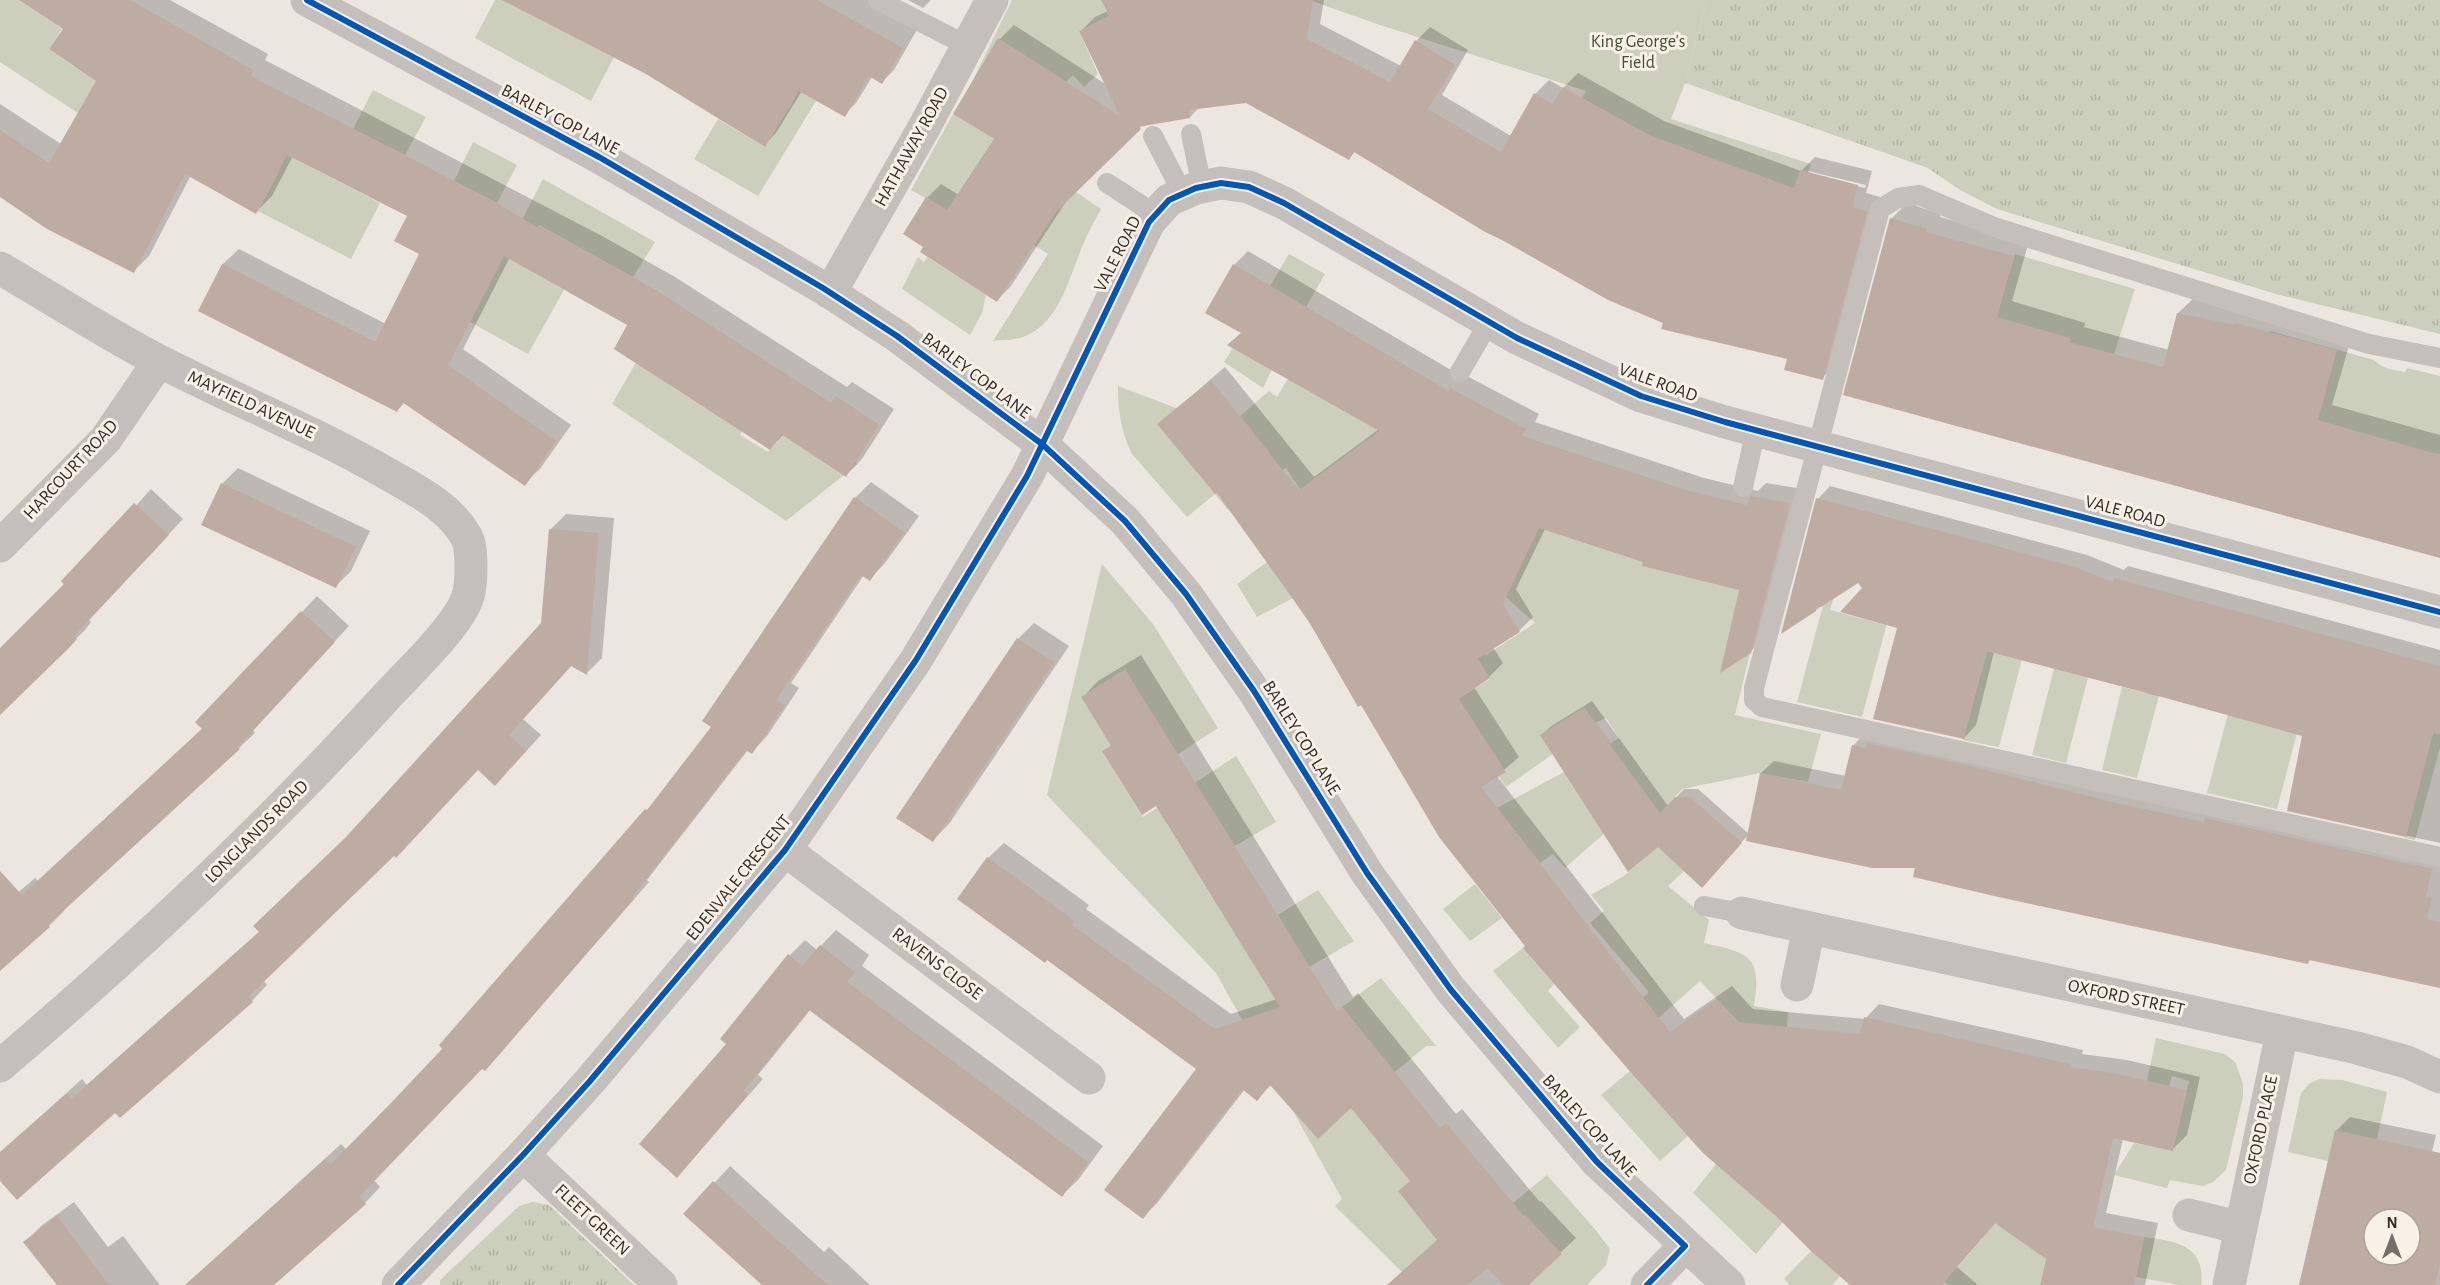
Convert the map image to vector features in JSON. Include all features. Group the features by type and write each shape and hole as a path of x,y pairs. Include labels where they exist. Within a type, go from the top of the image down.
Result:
{"street":[{"name":"BARLEY COP LANE","path":"307,0 599,157 830,293 897,336 1042,444 1125,521 1186,594 1254,691 1367,873 1451,990 1597,1162 1729,1285"},
{"name":"HATHAWAY ROAD","path":"830,293 926,124 992,0"},
{"name":"VALE ROAD","path":"1042,444 1144,231 1155,214 1169,200 1192,190 1221,183 1254,188 1284,203 1517,338 1641,396 1756,430 2440,612"},
{"name":"MAYFIELD AVENUE","path":"0,268 159,361 355,454 434,501 454,520 469,539 471,566"},
{"name":"HARCOURT ROAD","path":"0,546 106,439 159,361"},
{"name":"EDENVALE CRESCENT","path":"398,1285 523,1155 590,1081 785,850 915,660 1027,476 1042,444"},
{"name":"LONGLANDS ROAD","path":"0,1066 73,1004 204,885 328,761 448,628 468,598 471,566"},
{"name":"RAVENS CLOSE","path":"785,850 1089,1078"},
{"name":"OXFORD STREET","path":"1742,913 2407,1062 2440,1077"},
{"path":"1797,985 1809,928"},
{"name":"OXFORD PLACE","path":"2229,1285 2282,1033"},
{"name":"FLEET GREEN","path":"523,1155 661,1285"},
{"path":"2189,1215 2241,1228"},
{"path":"1647,1285 1685,1246"}],"lane":[{"path":"878,0 968,46"},
{"path":"1191,134 1192,190"},
{"path":"1153,136 1192,190"},
{"path":"1107,183 1155,214"},
{"path":"2440,358 2369,344 2016,234 1919,195 1898,198 1880,210 1754,688 1754,700 1762,707 2440,857"},
{"path":"1460,372 1488,322"},
{"path":"1743,487 1756,430"},
{"path":"1704,906 1742,913"}],"green space":[{"path":"0,0 19,0 62,29 49,49 73,66 105,66 78,113 0,62"},
{"path":"495,0 508,0 614,57 591,101 475,38"},
{"path":"1012,0 1101,0 1109,16 1079,31 1098,74 1084,87 1073,75 1056,92 1076,192 1101,209 1058,305 1050,317 1040,327 1024,337 993,341 1048,254 957,196 947,210 911,190 953,114 1010,149 969,88"},
{"name":"King George's Field","path":"1309,0 1707,0 1685,83 1671,119 1811,164 1799,205 1559,139 1586,91"},
{"path":"1707,0 2440,0 2440,334 2276,294 1997,209 1960,190 1928,168 1685,83"},
{"path":"733,1 816,101 758,196 694,159 718,119 764,147 792,103"},
{"path":"373,90 426,117 405,155 353,129"},
{"path":"473,142 517,165 497,203 454,181"},
{"path":"277,150 380,203 351,259 258,211 279,171"},
{"path":"543,179 655,242 633,277 539,225 518,263 564,290 528,354 470,322"},
{"path":"1289,254 1325,274 1306,307 1270,286"},
{"path":"2015,254 2135,289 2114,354 2066,354 2070,338 2048,332 1988,368 1990,270 2009,275"},
{"path":"918,257 924,262 927,257 986,295 982,313 970,335 902,289"},
{"path":"2270,331 2374,360 2392,370 2405,372 2407,368 2440,376 2440,454 2433,453 2424,486 2249,403"},
{"path":"1242,334 1279,355 1263,388 1224,362"},
{"path":"637,361 684,372 674,388 705,408 752,416 740,435 768,452 781,434 836,450 858,464 786,521 612,404"},
{"path":"1295,367 1409,432 1300,489 1286,468 1228,510 1215,494 1268,451 1240,416 1269,391 1277,397"},
{"path":"1118,386 1176,408 1187,459 1215,494 1187,517 1132,454 1121,421"},
{"path":"1538,526 1770,571 1735,715 1821,734 1808,782 1760,773 1682,789 1665,808 1697,859 1668,886 1709,920 1704,943 1732,950 1749,960 1756,976 1754,1006 1788,1012 1784,1070 1700,981 1617,1055 1599,1035 1649,992 1590,923 1604,911 1591,895 1624,876 1653,851 1616,823 1565,868 1553,854 1540,863 1497,808 1564,772 1619,738 1606,718 1595,723 1584,708 1545,732 1557,751 1506,787 1450,704 1490,679 1479,661 1378,569 1473,634 1486,655 1535,623 1489,582"},
{"path":"1267,562 1293,598 1257,617 1237,584"},
{"path":"1102,564 1153,624 1218,728 1177,755 1125,670 1081,697 1111,746 1103,752 1143,817 1236,756 1276,822 1235,846 1206,800 1167,824 1282,1009 1455,1234 1402,1272 1335,1206 1342,1199 1216,973 1047,795"},
{"path":"1832,572 1840,574 1830,610 1878,623 1896,589 1862,717 1797,702"},
{"path":"2031,625 1999,747 1963,740 1987,651 2010,657"},
{"path":"2097,642 2066,763 2032,755 2054,669"},
{"path":"2155,658 2168,662 2137,778 2102,770 2122,687 2146,693"},
{"path":"2237,680 2306,699 2277,809 2207,793"},
{"path":"2433,733 2440,734 2440,748 2415,840 2405,838"},
{"path":"1475,884 1502,918 1470,941 1443,909"},
{"path":"1318,890 1354,941 1309,967 1278,915"},
{"path":"1523,948 1554,984 1548,991 1580,1027 1558,1048 1493,971"},
{"path":"1381,978 1436,1046 1426,1046 1395,1072 1342,1007"},
{"path":"2156,1038 2225,1054 2235,1062 2243,1083 2243,1097 2226,1170 2213,1182 2203,1186 2170,1180 2167,1188 2114,1175 2134,1143 2173,1150 2189,1081 2172,1076 2169,1086 2147,1081"},
{"path":"1630,1071 1688,1136 1660,1161 1601,1095"},
{"path":"2320,1079 2342,1080 2387,1092 2377,1139 2328,1161 2288,1152 2301,1093 2310,1083"},
{"path":"1717,1163 1783,1222 1756,1254 1693,1193"},
{"path":"1547,1175 1610,1249 1606,1265 1587,1285 1529,1285 1562,1254 1525,1215 1478,1259 1507,1208"},
{"path":"533,1202 549,1205 634,1285 440,1285 440,1280 519,1206"},
{"path":"1990,1202 2046,1259 2040,1284 2045,1285 1948,1285 1940,1278 1958,1267 1982,1239"},
{"path":"2144,1237 2177,1243 2193,1253 2199,1261 2201,1285 2180,1285 2136,1277"},
{"path":"1811,1251 1840,1276 1832,1285 1790,1285 1784,1279"}],"building":[{"path":"19,0 130,0 253,70 251,76 497,203 538,228 539,225 659,292 831,403 836,396 879,425 846,477 781,434 770,450 614,349 627,325 504,256 448,365 556,441 525,486 402,402 397,412 198,311 222,264 375,342 419,254 394,241 407,216 287,155 256,214 185,174 134,273 47,229 0,197 0,130 49,163 96,81 49,49 63,29"},
{"path":"502,0 817,0 903,48 882,84 869,76 845,117 799,91 765,147 646,74"},
{"path":"1101,0 1313,0 1307,39 1390,82 1415,40 1455,65 1428,109 1501,152 1534,93 1553,104 1563,87 1649,135 1794,188 1800,170 1858,185 1853,207 1867,212 1823,380 1784,370 1787,359 1661,329 1663,323 1608,300 1485,232 1354,152 1349,160 1246,103 1189,110 1190,118 1138,127 1141,129 1056,212 997,302 920,252 923,247 903,234 926,197 947,210 994,139 953,114 998,38 1120,116 1079,31 1109,16"},
{"path":"1890,218 1927,229 1926,232 2014,256 1997,317 2070,338 2069,342 2163,367 2177,313 2235,325 2235,323 2337,350 2318,420 2440,455 2440,558 1843,395"},
{"path":"1233,264 1449,391 1450,388 1526,429 1522,436 1689,491 1747,505 1751,496 1790,503 1751,653 1720,673 1739,590 1642,566 1643,562 1539,528 1503,604 1520,632 1477,659 1490,678 1459,699 1506,772 1481,787 1670,1032 1717,999 1738,1022 1860,1034 1864,1017 2070,1064 2069,1067 2113,1073 2186,1090 2173,1151 2113,1138 2093,1227 2144,1237 2134,1285 2040,1285 2046,1259 1995,1223 1942,1285 1850,1285 1703,1153 1634,1076 1523,948 1525,946 1439,837 1361,705 1358,707 1308,620 1217,493 1215,494 1157,424 1211,380 1299,490 1379,431 1227,345 1241,333 1205,313"},
{"path":"221,483 356,547 336,588 201,525"},
{"path":"854,497 904,532 870,581 861,575 776,700 785,705 752,754 746,750 632,897 634,899 485,1071 482,1069 359,1197 366,1204 274,1285 185,1285 325,1159 330,1165 389,1105 442,1049 439,1045 645,809 647,810 711,727 702,721"},
{"path":"1816,498 2075,567 2113,582 2114,578 2440,666 2440,734 2433,733 2406,837 2287,811 2302,736 1986,651 1964,739 1873,719 1897,628 1840,612 1862,588 1858,583 1821,607 1817,606 1816,611 1781,634"},
{"path":"134,503 169,535 74,636 77,639 69,648 0,715 0,648 64,584 61,581"},
{"path":"549,529 599,533 587,675 571,666 509,735 526,751 495,786 478,770 396,858 394,856 248,997 253,1002 120,1118 115,1113 17,1200 0,1181 0,1152 66,1094 71,1099 259,932 253,926 346,837 541,623"},
{"path":"301,611 335,642 238,747 240,749 0,971 0,871 22,895 202,729 195,722"},
{"path":"1017,638 1054,662 933,842 896,818"},
{"path":"1125,669 1337,1011 1342,1007 1440,1128 1446,1123 1524,1216 1562,1254 1529,1285 1504,1285 1487,1268 1468,1285 1387,1285 1437,1240 1398,1191 1410,1181 1351,1108 1318,1139 1270,1085 1257,1101 1242,1089 1143,1219 1104,1190 1196,1069 1047,960 1045,963 957,899 987,857 1075,921 1072,925 1215,1029 1280,1007 1156,806 1142,815 1102,751 1111,746 1081,697"},
{"path":"1584,708 1612,743 1610,745 1660,813 1675,797 1690,797 1742,843 1702,888 1658,847 1628,872 1540,735"},
{"path":"1867,743 1958,763 2112,802 2204,822 2205,818 2432,869 2426,896 2432,898 2427,919 2440,922 2440,988 2309,960 2308,964 1994,896 1913,877 1915,868 1872,868 1746,841 1760,773 1841,790 1852,745 1866,748"},
{"path":"820,945 855,972 847,982 1088,1162 1062,1197 809,1010 743,1091 748,1095 677,1178 639,1144 726,1044 720,1039 788,954 802,966"},
{"path":"2335,1130 2440,1153 2440,1263 2435,1285 2299,1285"},
{"path":"713,1181 828,1285 762,1285 683,1214"},
{"path":"57,1216 109,1285 57,1285 23,1242"}],"cycle path":[{"path":"307,0 599,157 823,288 897,336 1042,444 1125,521 1186,594 1254,691 1367,873 1451,990 1597,1162 1685,1246 1647,1285"},
{"path":"398,1285 523,1155 590,1081 785,850 916,660 1027,476 1149,222 1169,200 1196,188 1221,183 1249,187 1284,203 1517,338 1641,396 1725,422 2440,612"}]}
